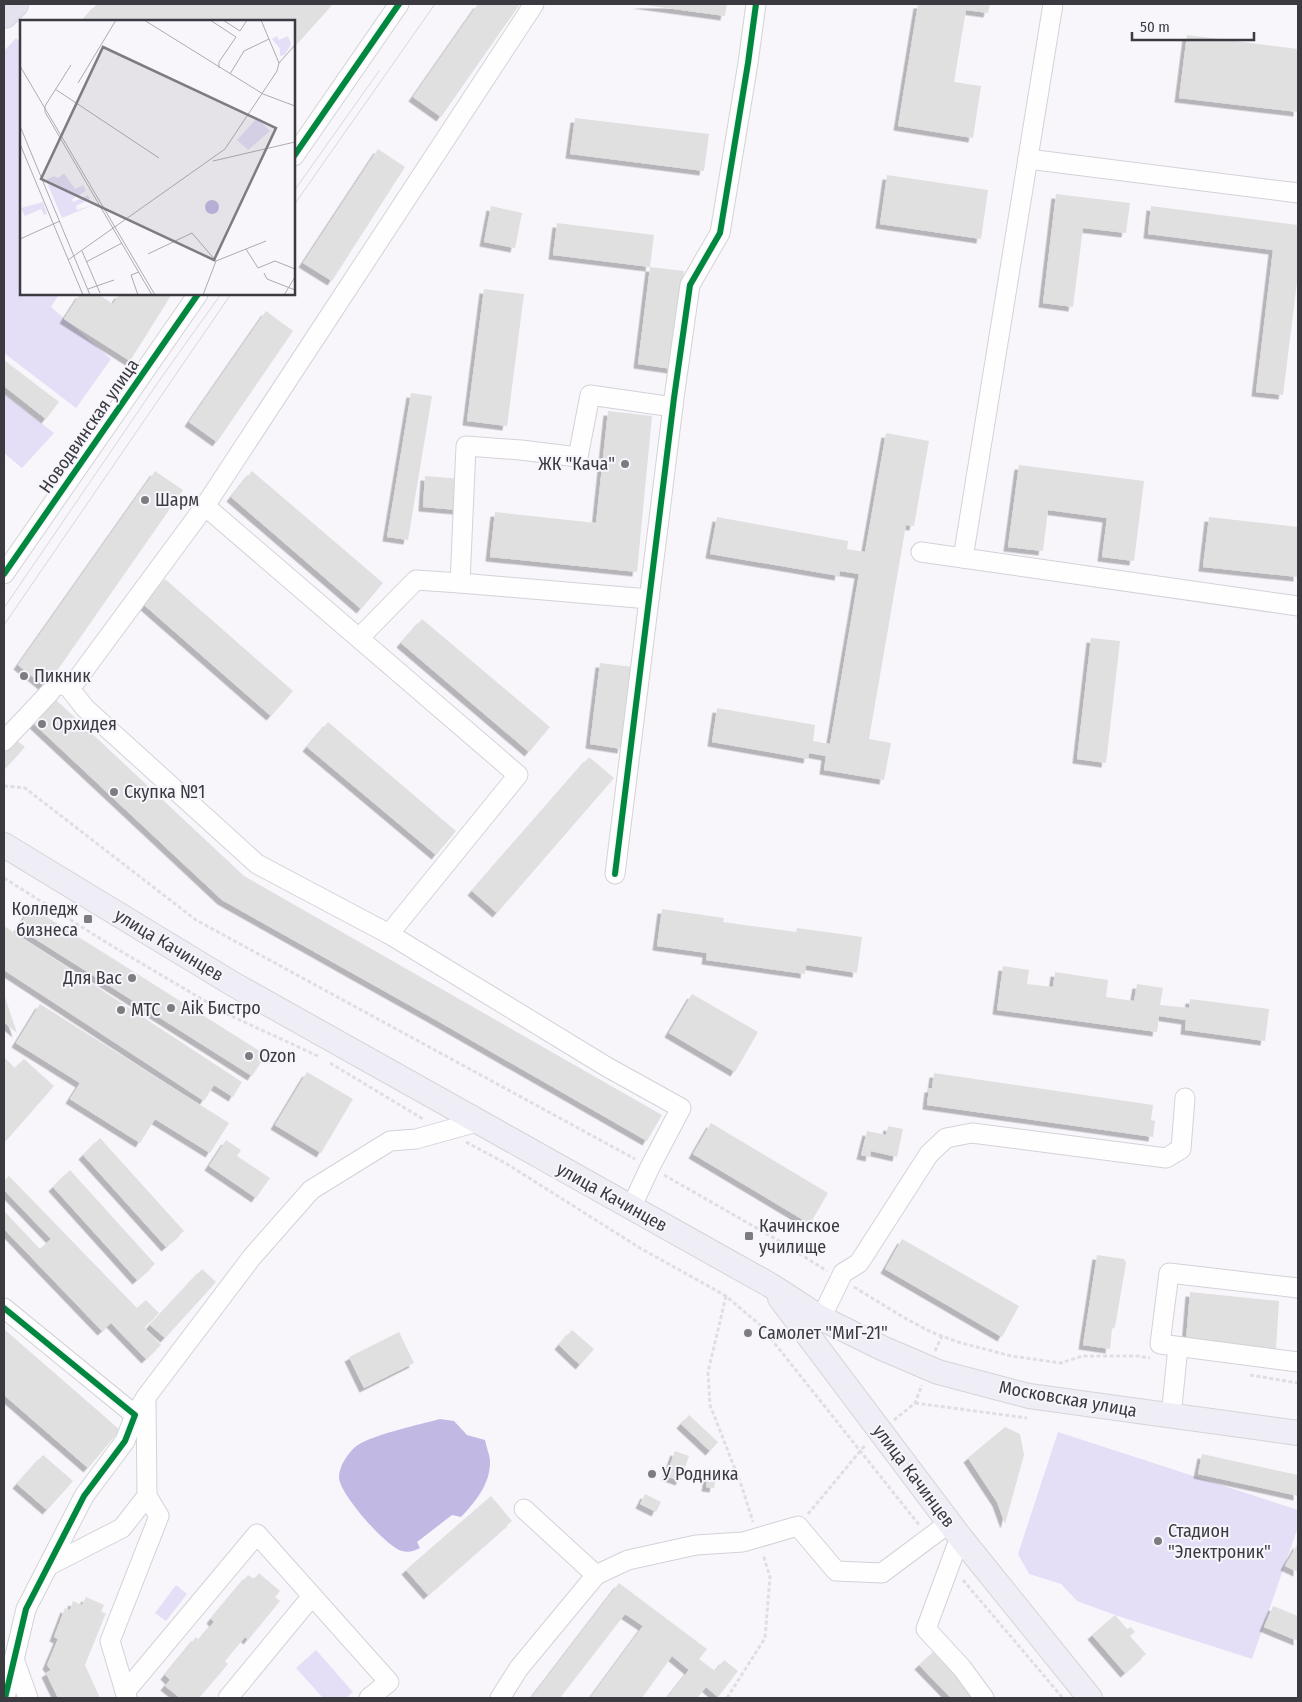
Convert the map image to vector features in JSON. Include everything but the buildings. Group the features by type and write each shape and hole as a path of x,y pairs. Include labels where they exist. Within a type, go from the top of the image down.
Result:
{"highway":[{"path":"4,14 14,4"}],"main road":[{"name":"улица Качинцев","path":"4,844 233,984 770,1285 955,1530 1090,1698"},
{"name":"Московская улица","path":"770,1285 821,1318 882,1348 938,1372 1029,1396 1298,1433"}],"street":[{"path":"295,155 399,4"},
{"path":"4,741 59,689 205,506 534,4"},
{"path":"615,874 690,285 720,233 756,4"},
{"path":"963,558 1053,4"},
{"path":"1028,159 1298,193"},
{"name":"Новодвинская улица","path":"4,574 197,295"},
{"path":"460,583 466,446 578,457 590,395 673,407"},
{"path":"205,506 518,776 389,934"},
{"path":"921,552 1298,606"},
{"path":"359,638 416,580 649,599"},
{"path":"59,689 85,708 257,864 389,934 607,1067 681,1108 631,1208"},
{"path":"821,1318 843,1273 859,1263 928,1154 946,1138 972,1133 1166,1158 1181,1148 1185,1098"},
{"path":"5,1698 26,1609 84,1496 125,1441 135,1415 146,1397 252,1257 311,1190 390,1141 416,1139 477,1122"},
{"path":"1298,1288 1168,1273 1160,1344 1177,1354 1298,1362"},
{"path":"4,1308 135,1415"},
{"path":"1171,1416 1177,1354"},
{"path":"126,1695 110,1641 159,1516 147,1496 146,1397"},
{"path":"48,1566 122,1528 147,1496"},
{"path":"524,1509 596,1575"},
{"path":"500,1698 519,1668 596,1575 628,1560 696,1545 743,1542 798,1526 836,1571 882,1573 929,1538 955,1530 950,1565 926,1629 962,1668 984,1698"},
{"path":"126,1695 257,1534 389,1682 369,1698"},
{"path":"228,1698 312,1596"},
{"path":"14,1660 28,1698"}],"path":[{"path":"4,786 24,788 196,920 650,1167 781,1242 931,1332 958,1342 1011,1356 1061,1364 1082,1356 1177,1354"},
{"path":"4,878 112,946 229,1015 320,1057"},
{"path":"328,1062 444,1131 507,1164 640,1248 726,1296 760,1325 929,1538"},
{"path":"726,1296 708,1372 710,1405 742,1488 770,1576 765,1638 726,1698"},
{"path":"1242,1374 1298,1383"},
{"path":"798,1526 860,1450"},
{"path":"950,1565 1062,1698"}],"shaded area":[{"path":"16,38 20,42 20,295 58,295 51,307 111,359 76,408 4,353 4,51"},
{"path":"4,394 54,433 22,468 4,453"},
{"path":"440,1419 454,1421 467,1435 485,1440 490,1460 488,1476 482,1491 461,1517 452,1515 417,1542 420,1548 407,1552 402,1551 375,1530 355,1507 341,1486 339,1478 340,1469 354,1448 370,1439"},
{"name":"Стадион \"Электроник\"","path":"1058,1432 1298,1510 1298,1527 1252,1659 1077,1601 1061,1584 1029,1574 1018,1554"},
{"path":"176,1585 187,1594 166,1621 155,1613"},
{"path":"316,1650 353,1692 346,1698 323,1698 296,1668"}],"tram line":[{"path":"295,204 435,4"},
{"path":"295,190 379,71"},
{"path":"4,608 161,378 220,295"},
{"path":"4,625 230,295"}],"cycle path":[{"path":"295,155 399,4"},
{"path":"615,874 674,398 690,285 720,233 756,4"},
{"path":"4,574 197,295"},
{"path":"4,1308 135,1415 125,1441 84,1496 26,1609 5,1698"}],"place":[{"name":"ЖК \"Кача\"","path":"625,464"},
{"name":"Шарм","path":"145,500"},
{"name":"Пикник","path":"24,676"},
{"name":"Орхидея","path":"42,724"},
{"name":"Скупка №1","path":"114,792"},
{"name":"Колледж бизнеса","path":"88,919"},
{"name":"Для Вас","path":"132,978"},
{"name":"Aik Бистро","path":"171,1008"},
{"name":"МТС","path":"121,1010"},
{"name":"Ozon","path":"249,1056"},
{"name":"Качинское училище","path":"749,1236"},
{"name":"Самолет \"МиГ-21\"","path":"748,1333"},
{"name":"У Родника","path":"652,1474"},
{"name":"Стадион \"Электроник\"","path":"1158,1541"}]}
